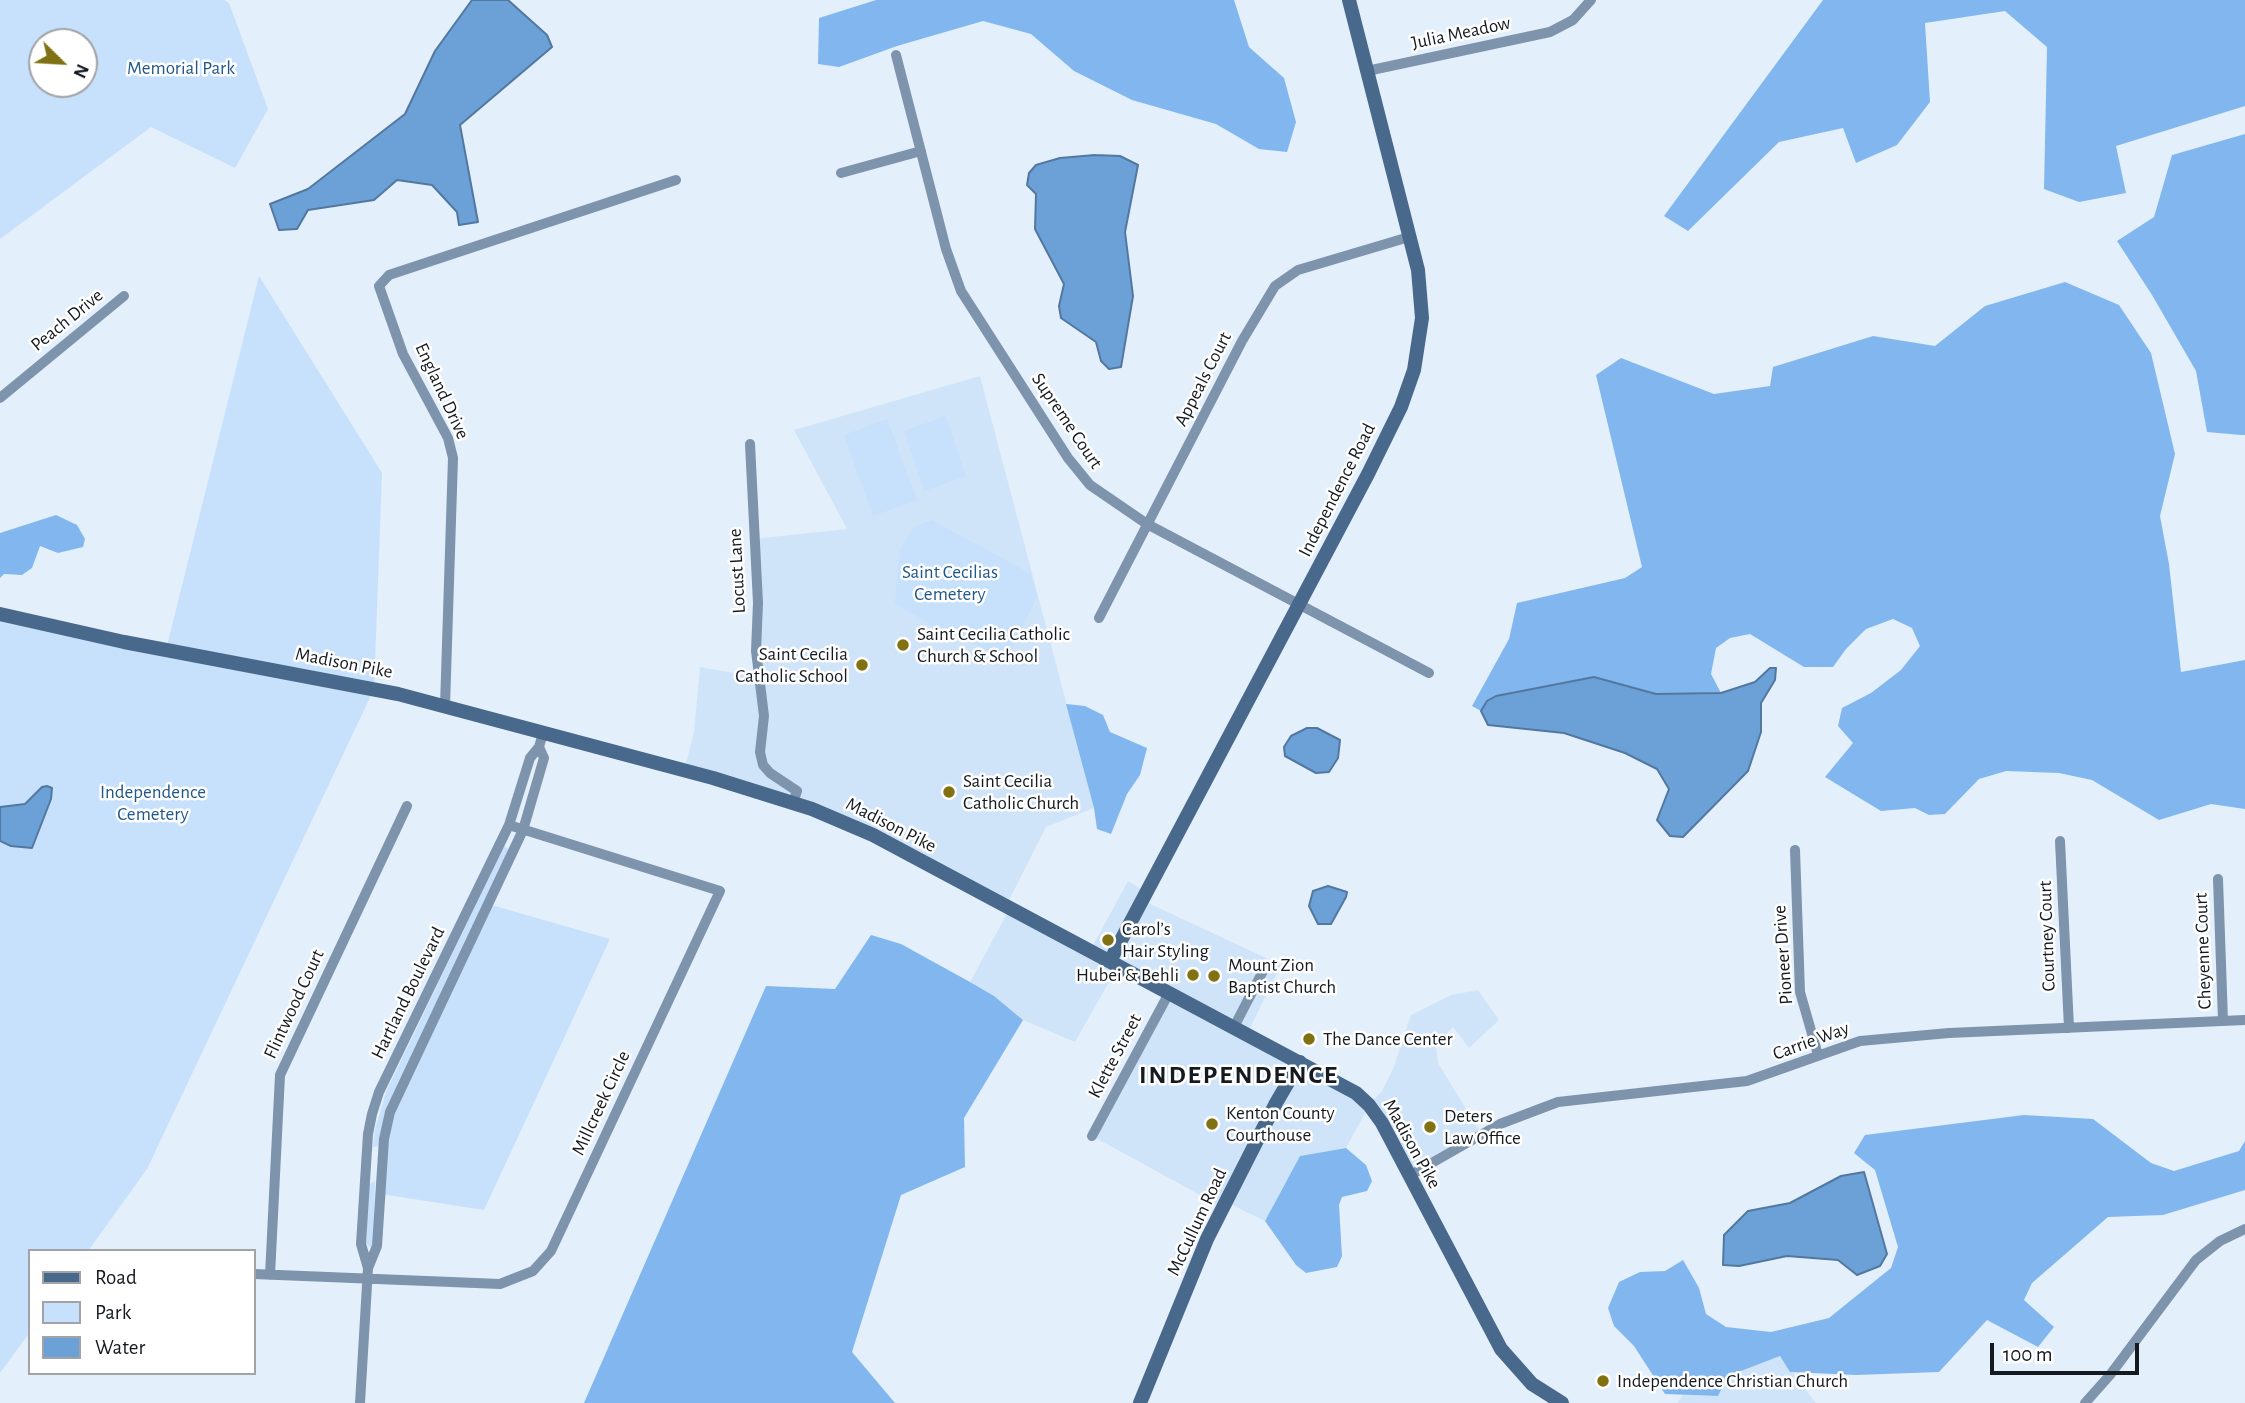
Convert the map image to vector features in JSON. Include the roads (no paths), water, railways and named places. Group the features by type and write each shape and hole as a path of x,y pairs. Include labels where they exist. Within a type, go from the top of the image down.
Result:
{"main road":[{"name":"Independence Road","path":"1110,961 1300,604 1401,407 1414,370 1422,317 1418,270 1349,0"},
{"name":"Madison Pike","path":"0,614 111,640 386,691 445,706 541,740 793,803 873,835 1341,1083 1369,1105 1501,1349 1532,1384 1562,1403"},
{"name":"McCullum Road","path":"1140,1403 1207,1239 1276,1103 1300,1062"}],"street":[{"name":"Julia Meadow","path":"1367,71 1550,32 1573,20 1591,0"},
{"name":"Supreme Court","path":"897,55 946,249 961,291 1068,458 1106,499 1147,524 1429,673"},
{"path":"841,173 921,151"},
{"name":"England Drive","path":"445,706 453,458 447,439 403,354 379,286 382,280 422,263 676,180"},
{"name":"Appeals Court","path":"1099,618 1275,286 1298,270 1409,237"},
{"name":"Peach Drive","path":"0,398 124,296"},
{"name":"Locust Lane","path":"750,444 758,603 756,651 764,716 760,752 763,765 770,773 797,791 793,803"},
{"name":"Hartland Boulevard","path":"368,1273 361,1244 368,1133 379,1092 509,825 530,758 541,740"},
{"name":"Hartland Boulevard","path":"360,1403 368,1273 377,1245 384,1139 390,1112 523,830 544,758 541,740"},
{"name":"Flintwood Court","path":"270,1275 280,1076 407,806"},
{"name":"Millcreek Circle","path":"256,1274 368,1273 500,1284 515,1280 543,1262 551,1251 720,891 509,825"},
{"name":"Courtney Court","path":"2060,841 2069,1028"},
{"name":"Pioneer Drive","path":"1795,850 1800,992 1818,1055"},
{"name":"Cheyenne Court","path":"2218,879 2223,1021"},
{"path":"1234,1027 1263,971"},
{"name":"Klette Street","path":"1092,1136 1169,993"},
{"name":"Carrie Way","path":"1409,1176 1500,1125 1558,1102 1747,1081 1818,1055 1885,1037 2245,1020"},
{"path":"2085,1403 2110,1375 2196,1260 2220,1241 2245,1229"}],"water":[{"path":"472,0 508,0 547,35 552,47 460,125 478,222 459,225 457,212 432,185 397,180 374,200 308,210 297,229 279,230 270,204 308,189 405,114 435,51"},
{"path":"1120,156 1138,165 1125,232 1133,296 1121,367 1109,369 1101,361 1096,342 1061,318 1059,306 1064,284 1035,229 1036,194 1027,185 1029,173 1036,165 1060,158"},
{"path":"1770,668 1776,668 1775,680 1761,703 1761,732 1748,771 1683,837 1670,836 1657,820 1669,789 1657,769 1625,753 1564,733 1488,725 1481,711 1487,701 1496,696 1594,677 1656,694 1721,693 1755,682"},
{"path":"1307,728 1317,728 1340,740 1338,758 1329,772 1316,773 1285,756 1284,747 1291,736"},
{"path":"42,787 52,788 51,799 32,848 11,846 0,841 0,807 25,804"},
{"path":"1328,886 1347,892 1346,897 1331,924 1318,924 1309,906 1313,891"},
{"path":"1864,1172 1887,1254 1880,1266 1857,1275 1838,1260 1787,1256 1739,1266 1723,1265 1724,1235 1748,1211 1790,1203 1841,1176"}],"place":[{"name":"Saint Cecilia Catholic Church & School","path":"903,645"},
{"name":"Saint Cecilia Catholic School","path":"862,665"},
{"name":"Saint Cecilia Catholic Church","path":"949,792"},
{"name":"Carol’s Hair Styling","path":"1108,940"},
{"name":"Hubei & Behli","path":"1193,975"},
{"name":"Mount Zion Baptist Church","path":"1214,976"},
{"name":"The Dance Center","path":"1309,1039"},
{"name":"Kenton County Courthouse","path":"1212,1124"},
{"name":"Deters Law Office","path":"1430,1127"},
{"name":"Independence Christian Church","path":"1603,1381"}],"district":[{"name":"INDEPENDENCE","path":"1239,1075"}],"park label":[{"name":"Memorial Park","path":"181,68"},
{"name":"Saint Cecilias Cemetery","path":"950,583"},
{"name":"Independence Cemetery","path":"153,803"}]}
